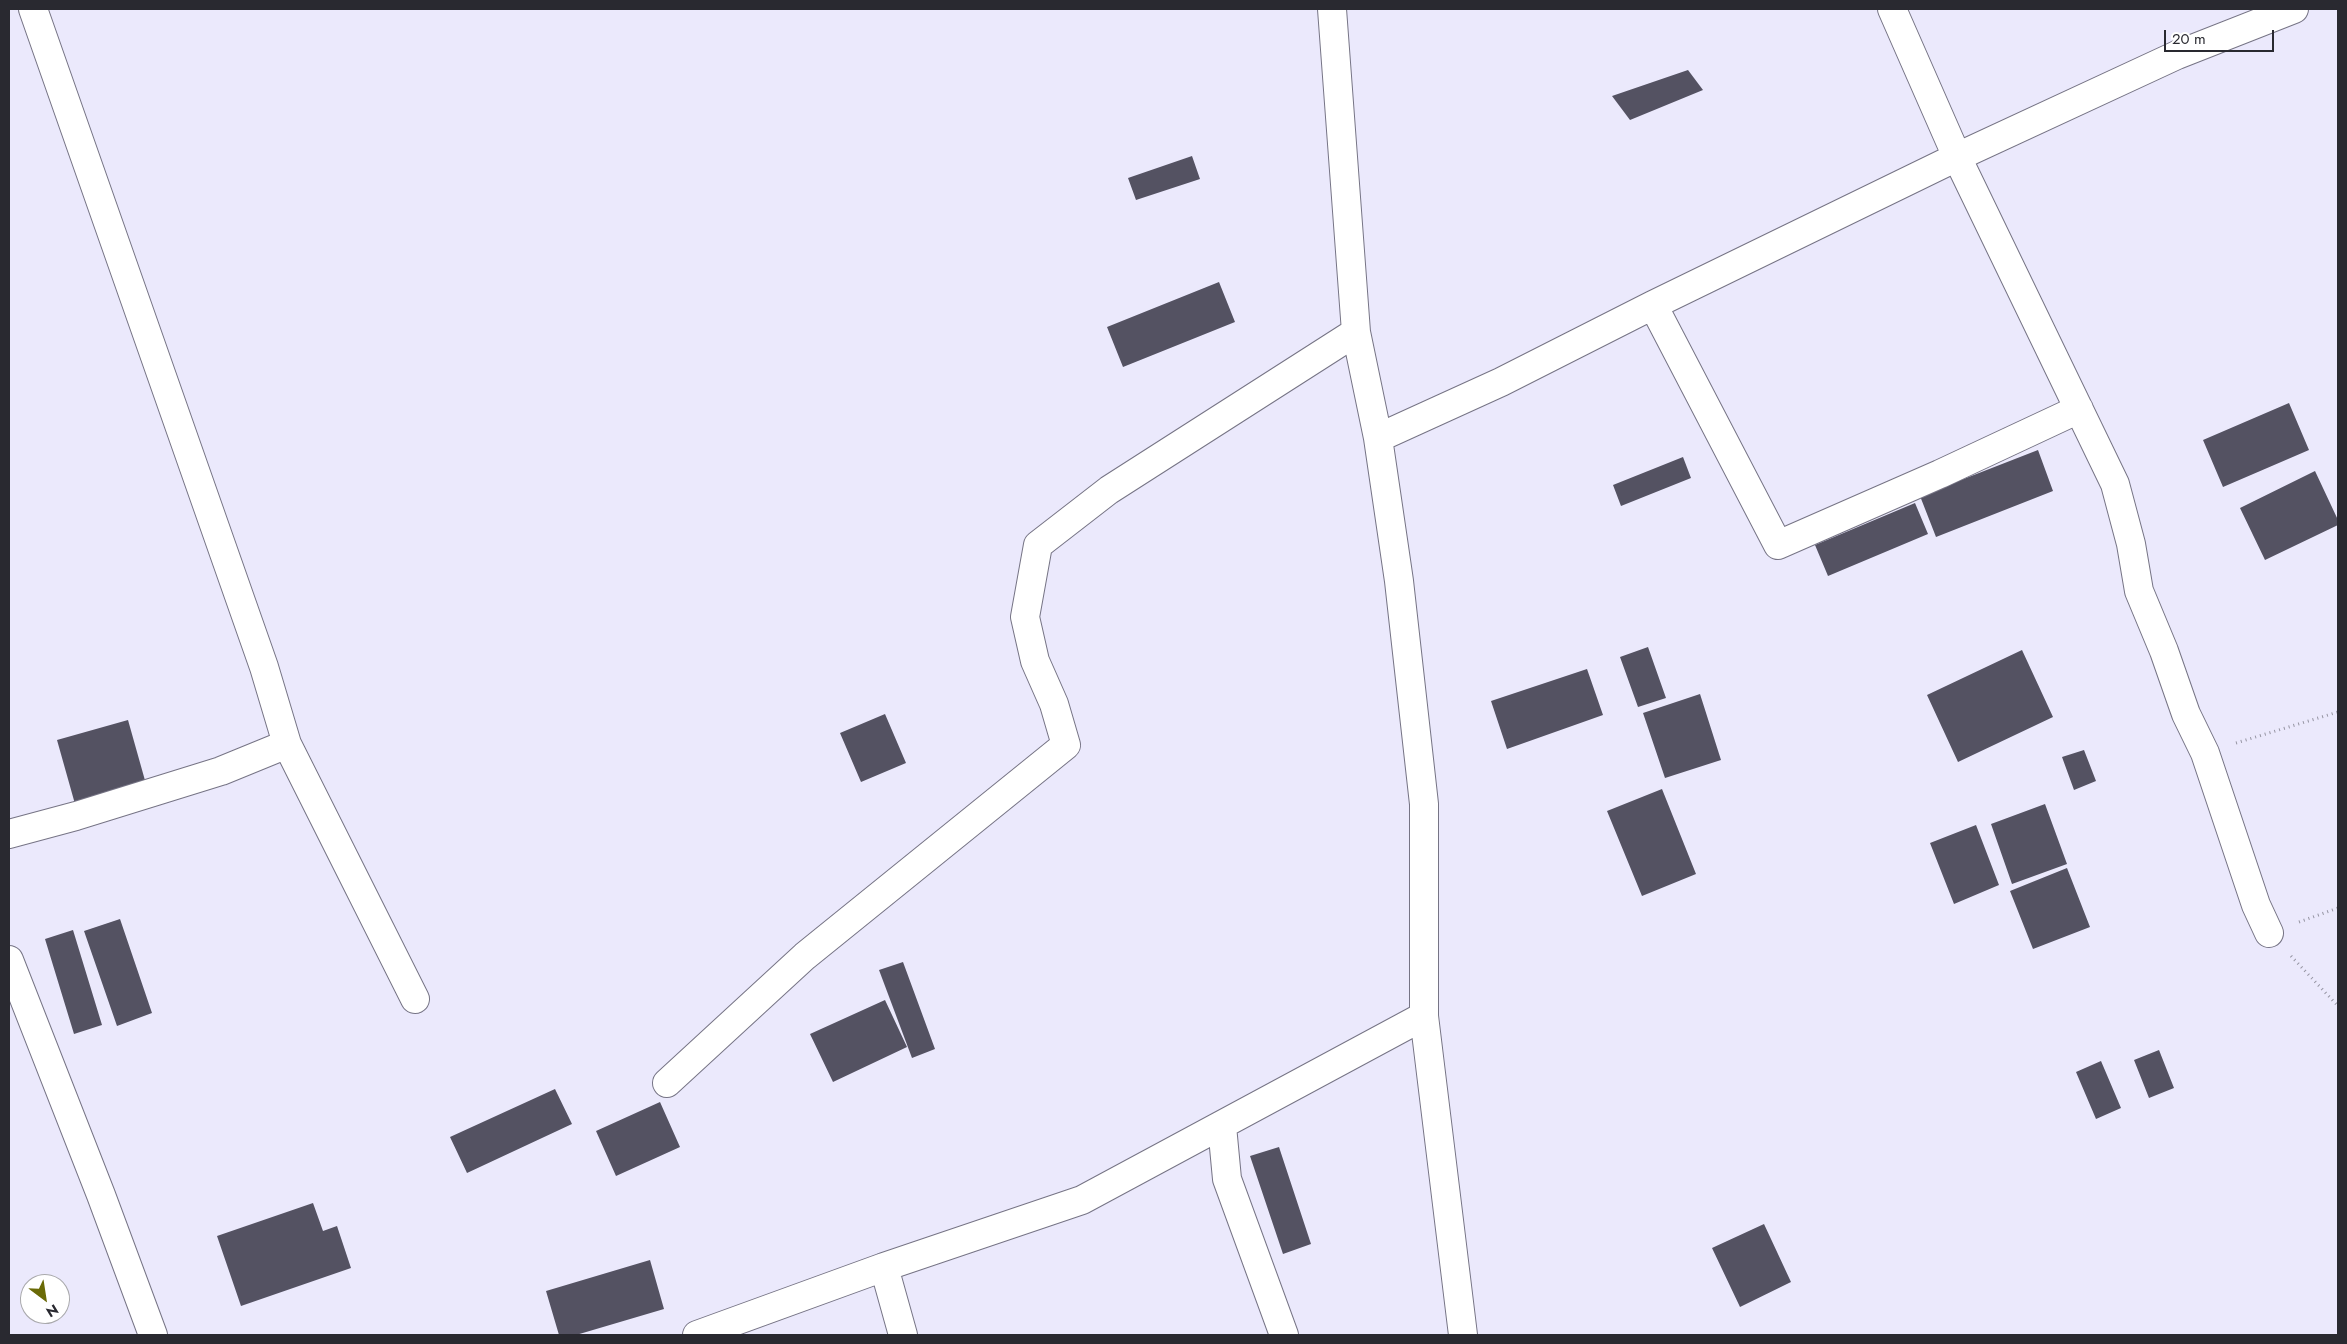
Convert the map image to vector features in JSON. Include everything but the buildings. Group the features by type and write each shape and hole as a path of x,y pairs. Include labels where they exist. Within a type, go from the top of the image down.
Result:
{"street":[{"path":"33,9 264,667 287,744 415,999"},
{"path":"1332,9 1356,332 1378,438 1399,580 1424,804 1424,1016 1463,1335"},
{"path":"1892,9 1957,157 2115,484 2131,544 2139,591 2164,652 2186,714 2205,752 2254,898 2269,933"},
{"path":"1378,438 1501,382 1653,305 1957,157 2177,55 2294,9"},
{"path":"1653,305 1778,545 1931,478 2079,409"},
{"path":"667,1083 805,956 1066,745 1054,704 1035,661 1025,616 1038,545 1109,490 1356,332"},
{"path":"9,834 76,816 221,771 287,744"},
{"path":"9,960 101,1195 153,1335"},
{"path":"697,1335 884,1267 1082,1200 1424,1016"},
{"path":"1222,1126 1227,1178 1284,1335"},
{"path":"884,1267 903,1335"}],"path":[{"path":"2205,752 2338,712"},
{"path":"2338,908 2269,933 2338,1006"}]}
